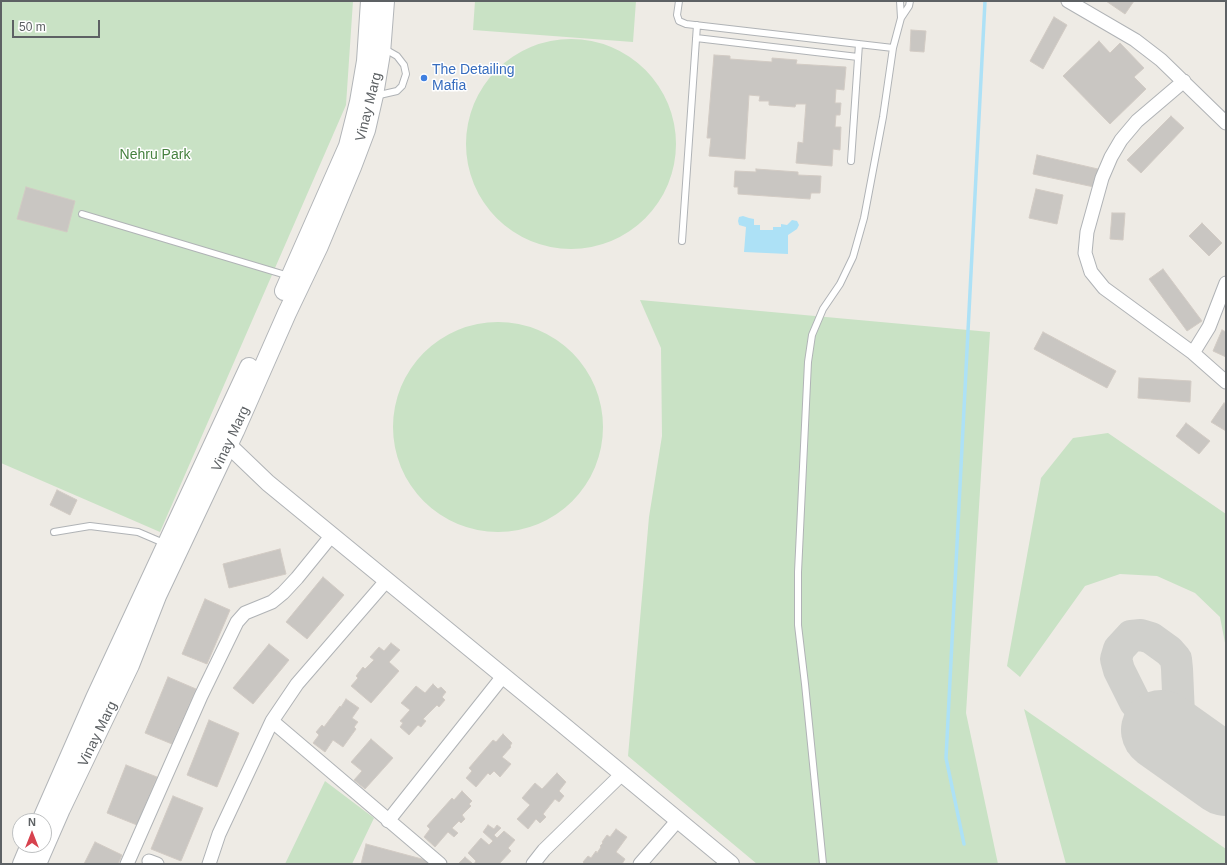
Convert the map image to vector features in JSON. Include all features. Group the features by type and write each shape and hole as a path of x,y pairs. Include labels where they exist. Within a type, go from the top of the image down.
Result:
{"main road":[{"name":"Vinay Marg","path":"37,864 61,809 130,665 157,596 291,277 348,146 359,102 366,61 370,1"},
{"name":"Vinay Marg","path":"44,813 94,698 167,544 223,440 284,320 319,246 366,130 382,47 385,1"},
{"path":"22,864 27,853"}],"street":[{"path":"1068,1 1135,40 1161,60 1226,123"},
{"path":"1184,81 1137,121 1120,140 1110,157 1102,178 1087,232 1085,253 1091,272 1104,288 1193,353 1226,382"},
{"path":"1193,353 1209,327 1226,283"},
{"path":"223,440 268,483 504,675 729,863"},
{"path":"127,864 200,696 237,622 246,613 272,602 283,593 332,535"},
{"path":"209,864 219,834 272,721 297,684 387,580"},
{"path":"388,821 504,675"},
{"path":"272,721 440,864"},
{"path":"533,864 544,850 622,774"},
{"path":"640,864 678,820"}],"lane":[{"path":"679,1 677,15 679,21 686,24 893,48"},
{"path":"822,864 798,625 798,572 808,362 812,335 823,309 840,284 853,257 864,218 883,118 893,48 901,18 900,1"},
{"path":"901,18 909,6 910,1"},
{"path":"682,242 697,25"},
{"path":"696,38 858,57"},
{"path":"851,161 860,44"},
{"path":"373,97 397,91 402,86 406,74 404,65 397,56 382,47"},
{"path":"82,214 291,277"},
{"path":"54,532 90,526 138,532 167,544"}],"green space":[{"name":"Nehru Park","path":"1,1 353,1 346,105 160,532 1,463"},
{"path":"475,1 636,1 633,42 473,30"},
{"path":"571,39 591,41 611,47 629,57 645,70 658,86 668,104 674,124 676,144 674,164 668,184 658,202 645,218 629,231 611,241 591,247 571,249 551,247 531,241 513,231 497,218 484,202 474,184 468,164 466,144 468,124 474,104 484,86 497,70 513,57 531,47 551,41"},
{"path":"640,300 990,332 966,713 998,864 757,864 628,756 649,517 662,436 661,348"},
{"path":"498,322 518,324 538,330 556,340 572,353 585,369 595,387 601,407 603,427 601,447 595,467 585,485 572,501 556,514 538,524 518,530 498,532 478,530 458,524 440,514 424,501 411,485 401,467 395,447 393,427 395,407 401,387 411,369 424,353 440,340 458,330 478,324"},
{"path":"1108,433 1226,514 1226,648 1220,617 1195,593 1157,576 1120,574 1085,586 1020,677 1007,666 1041,478 1073,438"},
{"path":"1024,709 1226,849 1226,864 1066,864"},
{"path":"325,781 374,818 352,864 285,864"}],"water":[{"path":"743,216 754,219 754,225 760,225 760,230 773,230 773,227 781,227 781,224 787,225 792,220 797,221 799,225 797,229 788,235 788,254 744,252 746,227 739,225 738,221 739,217"}],"building":[{"path":"1106,1 1134,1 1125,14"},
{"path":"1054,17 1067,25 1043,69 1030,61"},
{"path":"911,30 926,31 924,52 910,51"},
{"path":"1099,41 1110,53 1120,43 1144,68 1134,77 1146,89 1110,124 1063,76"},
{"path":"714,55 730,56 730,59 772,62 772,58 797,60 796,64 846,67 844,90 836,89 835,103 841,103 840,115 836,115 835,127 841,127 840,150 833,149 832,166 796,163 798,142 803,143 806,104 796,104 795,107 769,105 769,101 759,101 760,96 749,95 745,159 709,156 711,138 707,138"},
{"path":"1171,116 1184,128 1141,173 1127,160"},
{"path":"1037,155 1098,169 1094,187 1033,174"},
{"path":"756,169 798,172 798,175 821,176 820,193 811,193 810,199 738,194 738,187 734,187 735,171 756,172"},
{"path":"26,187 75,201 67,232 17,219"},
{"path":"1036,189 1063,195 1057,224 1029,218"},
{"path":"1112,213 1125,213 1123,240 1110,239"},
{"path":"1202,223 1222,243 1209,256 1189,236"},
{"path":"1163,269 1202,321 1187,331 1149,279"},
{"path":"1222,330 1226,332 1226,357 1213,351"},
{"path":"1043,332 1116,371 1107,388 1034,349"},
{"path":"1139,378 1191,381 1190,402 1138,398"},
{"path":"1224,403 1226,404 1226,431 1211,422"},
{"path":"1186,423 1210,441 1199,454 1176,436"},
{"path":"57,490 77,500 70,515 50,505"},
{"path":"280,549 286,574 229,588 223,564"},
{"path":"323,577 344,595 307,639 286,622"},
{"path":"205,599 230,610 207,664 182,654"},
{"path":"391,643 400,650 389,662 399,671 371,703 351,686 358,678 356,676 363,667 365,669 374,660 370,657 379,647 384,651"},
{"path":"269,644 289,660 253,704 233,688"},
{"path":"168,677 196,689 172,744 145,733"},
{"path":"433,684 438,689 441,687 446,692 442,697 445,700 439,707 437,705 423,719 426,721 421,727 418,725 409,735 400,727 403,723 400,721 410,710 401,703 416,686 425,693"},
{"path":"346,699 359,708 352,718 358,722 354,727 356,729 343,747 333,740 325,752 313,743 319,735 316,732 322,725 324,727"},
{"path":"209,720 239,733 217,787 187,775"},
{"path":"503,734 512,743 510,746 511,747 502,757 511,764 500,777 494,771 490,775 488,773 476,787 466,778 472,771 469,768 493,740 496,742"},
{"path":"371,739 393,758 365,789 354,780 362,771 351,762"},
{"path":"126,765 157,777 137,825 107,813"},
{"path":"557,773 566,782 559,791 564,796 559,802 555,799 543,814 546,817 540,823 536,819 528,829 517,819 530,805 522,798 535,783 542,789"},
{"path":"462,791 472,801 469,804 471,806 462,815 465,819 461,823 459,821 452,828 458,833 454,837 448,832 435,847 424,837 430,829 427,826 452,798 454,800"},
{"path":"173,796 203,808 181,861 151,849"},
{"path":"488,825 494,829 497,825 501,828 494,835 497,838 504,831 515,840 508,848 511,851 499,864 474,864 476,861 468,853 481,838 489,845 493,841 483,832"},
{"path":"616,829 627,837 616,852 625,859 622,864 585,864 583,862 588,856 591,858 596,851 597,853 607,835 610,837"},
{"path":"95,842 122,855 118,864 84,864"},
{"path":"366,844 433,862 432,864 361,864"},
{"path":"465,857 473,864 458,864"}],"waterway":[{"path":"964,844 946,758 985,1"}],"taxiway":[{"path":"1161,730 1135,702 1119,670 1116,659 1119,649 1131,636 1141,635 1151,638 1169,651 1176,659 1179,715 1193,753"}],"runway":[{"path":"1161,730 1226,776"}],"place":[{"name":"The Detailing Mafia","path":"424,78"}]}
